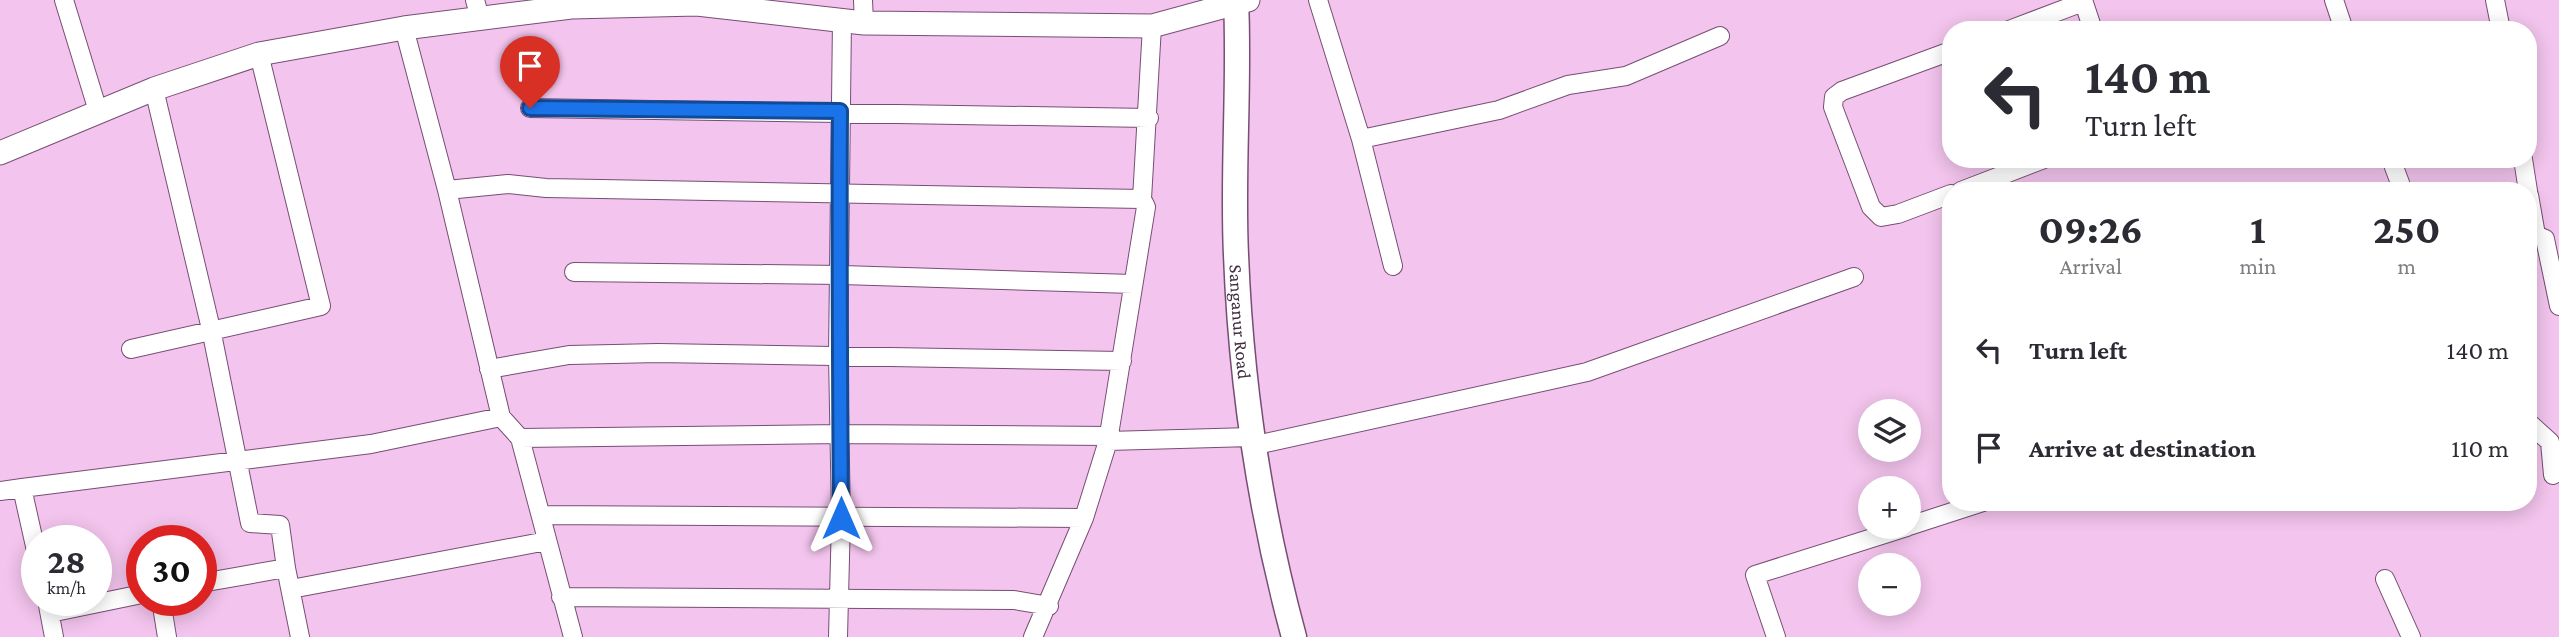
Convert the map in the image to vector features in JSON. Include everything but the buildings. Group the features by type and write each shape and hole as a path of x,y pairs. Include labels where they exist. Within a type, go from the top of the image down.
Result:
{"main road":[{"name":"Sanganur Road","path":"1240,1 1236,255 1252,441 1276,572 1294,637"}],"street":[{"path":"64,0 97,111"},
{"path":"838,637 841,434 838,355 842,275 840,111 853,22 863,0"},
{"path":"1318,0 1361,139 1393,267"},
{"path":"2334,0 2341,21"},
{"path":"2496,0 2500,21"},
{"path":"0,153 97,111 258,54 404,28 477,9 570,3 697,2 774,6 853,22 1152,26 1240,1"},
{"path":"2032,21 2083,1 2090,21"},
{"path":"1033,637 1049,606 1084,518 1109,439 1146,207 1142,199 1149,118 1152,26"},
{"path":"404,28 447,190 501,417 520,438 573,637"},
{"path":"1361,139 1500,110 1568,85 1626,76 1720,36"},
{"path":"131,349 321,306 258,54"},
{"path":"1942,54 1842,91 1834,97 1833,107 1871,207 1881,217 1898,214 1942,197"},
{"path":"155,89 211,330 250,523 279,525 300,637"},
{"path":"530,108 1149,118"},
{"path":"1984,182 2021,168"},
{"path":"447,190 508,184 546,188 839,191 1142,199"},
{"path":"2537,235 2545,239 2559,306"},
{"path":"574,272 842,275 1133,284"},
{"path":"520,438 841,434 1252,441 1587,372 1854,277"},
{"path":"489,369 582,355 838,355 1122,361"},
{"path":"0,491 239,463 371,444 501,417"},
{"path":"2537,430 2550,442 2553,475"},
{"path":"22,488 30,525"},
{"path":"1921,522 1955,511"},
{"path":"541,515 1084,518"},
{"path":"1776,637 1755,575 1867,539"},
{"path":"291,589 547,541"},
{"path":"217,580 286,568"},
{"path":"2385,579 2411,637"},
{"path":"561,597 1014,600 1049,606"},
{"path":"50,616 54,637"},
{"path":"164,616 167,637"}],"route":[{"path":"530,108 840,111 842,275 838,355 841,518"}]}
